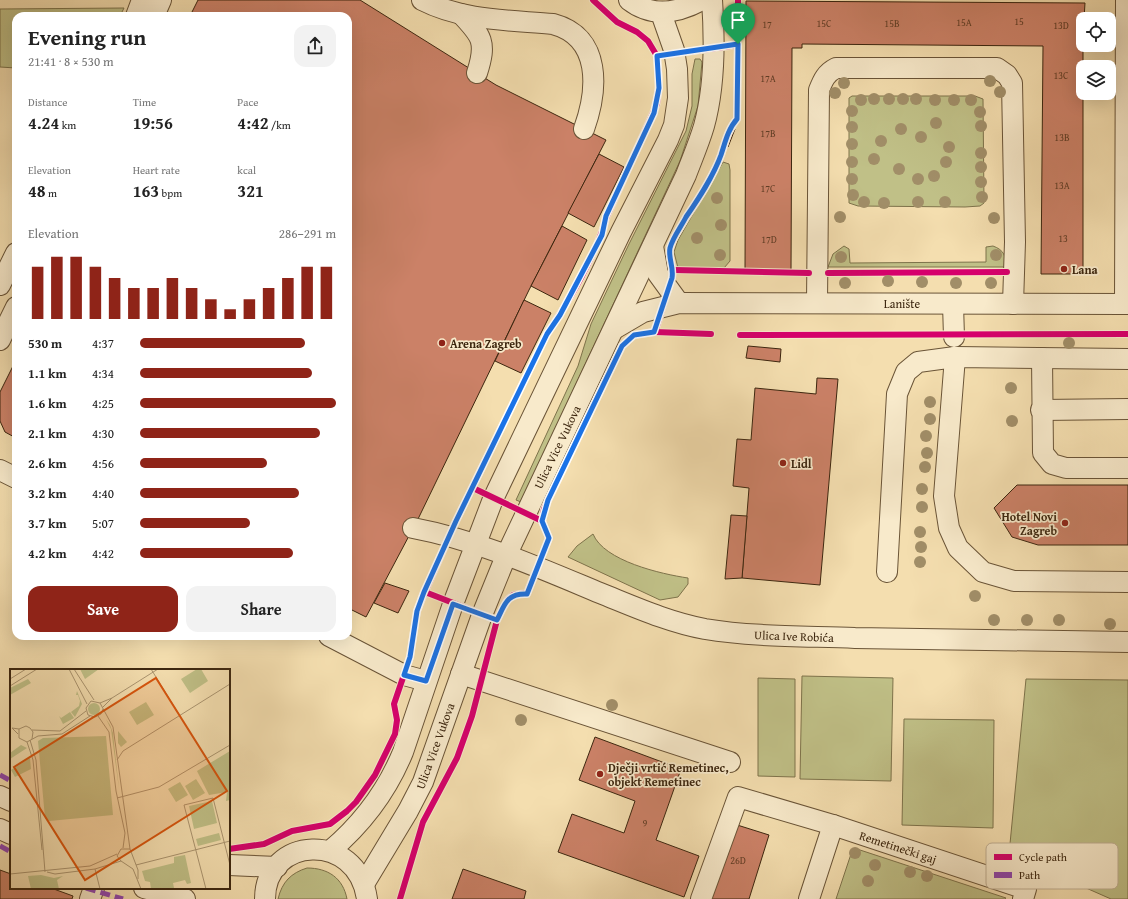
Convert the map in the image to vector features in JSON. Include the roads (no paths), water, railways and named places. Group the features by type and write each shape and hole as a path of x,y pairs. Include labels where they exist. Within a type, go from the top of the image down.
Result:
{"street":[{"path":"138,12 142,0"},
{"path":"156,12 161,0"},
{"path":"422,0 441,9 461,14 482,18 553,24 564,27 575,34 589,52 594,75 592,94 584,129"},
{"path":"629,0 647,10 661,13 680,10 702,0"},
{"name":"Ulica Vice Vukova","path":"365,892 423,782 461,674 506,556 686,175 704,125 713,57 712,0"},
{"name":"Lanište","path":"614,329 643,312 679,303 1127,304 1126,0"},
{"path":"330,851 357,826 377,800 387,785 403,752 426,681 493,499 674,125 678,98 678,69 674,50 661,13"},
{"path":"461,14 478,32 482,42 482,57 477,73"},
{"path":"817,303 819,90 822,81 830,71 836,68 997,68 1007,75 1012,83 1015,242 1013,304"},
{"path":"653,246 658,274 679,303"},
{"path":"0,286 12,261"},
{"path":"953,304 954,337"},
{"path":"0,340 12,316"},
{"path":"955,357 944,496 949,528 958,548 983,572 1014,581 1128,582"},
{"path":"887,572 896,394 906,372 918,362 955,357 1128,359"},
{"path":"1042,358 1041,410 1043,453 1052,464 1066,468 1128,468"},
{"path":"1041,410 1128,409"},
{"path":"0,470 12,476"},
{"name":"Ulica Ive Robića","path":"416,522 657,616 704,628 751,634 807,637 1128,642"},
{"path":"337,640 404,675 426,681"},
{"path":"461,674 730,762"},
{"path":"0,796 10,801"},
{"name":"Remetinečki gaj","path":"701,899 738,798 833,826 986,880"},
{"path":"809,899 833,826"},
{"path":"0,829 10,834"},
{"path":"265,899 269,879 277,866 288,857 301,851 315,849 330,851 344,858 356,869 365,892"},
{"path":"230,865 277,866"},
{"path":"90,899 94,889"},
{"path":"148,889 185,899"},
{"name":"Remetinečki gaj","path":"1010,889 1024,894"}],"place":[{"name":"Lana","path":"1064,269"},
{"name":"Arena Zagreb","path":"442,343"},
{"name":"Lidl","path":"783,463"},
{"name":"Hotel Novi Zagreb","path":"1065,523"},
{"name":"Dječji vrtić Remetinec, objekt Remetinec","path":"600,774"}]}
